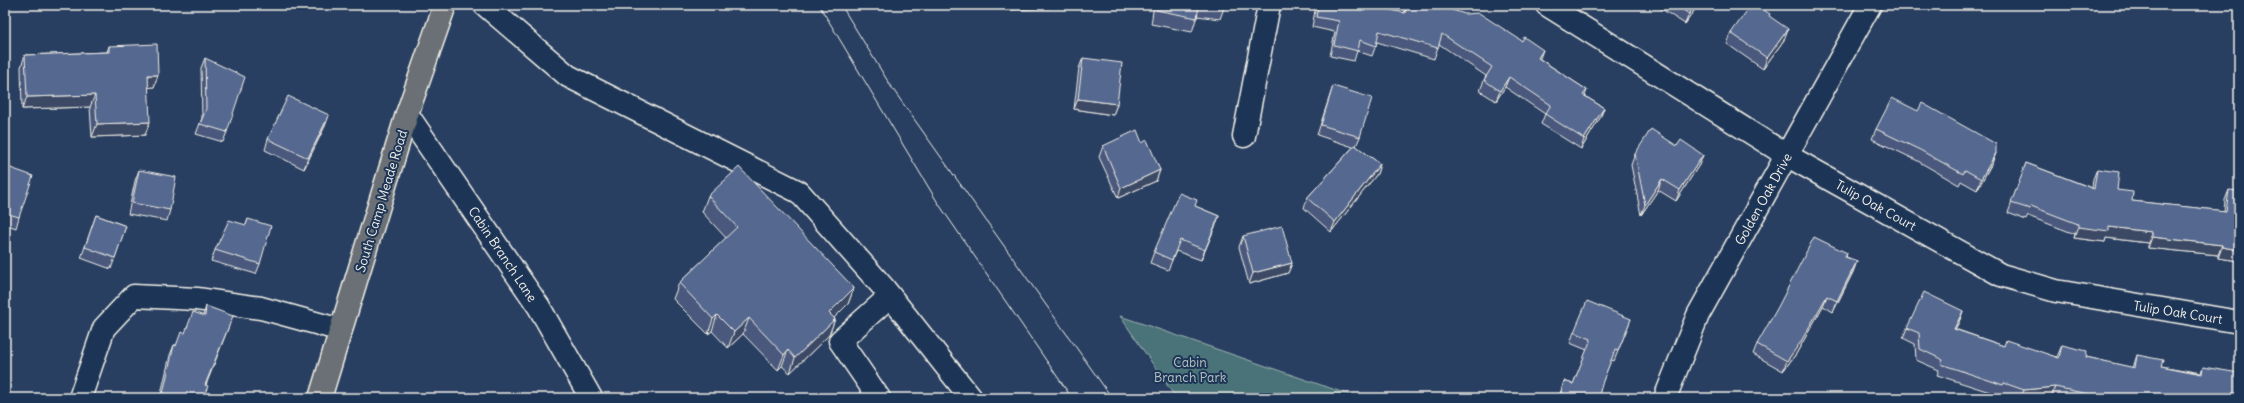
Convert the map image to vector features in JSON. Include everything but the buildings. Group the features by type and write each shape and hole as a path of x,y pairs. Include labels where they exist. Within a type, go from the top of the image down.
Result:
{"main road":[{"name":"South Camp Meade Road","path":"320,398 407,114 445,5"}],"street":[{"path":"486,5 568,76 799,192 890,296 971,398"},
{"path":"1244,136 1270,5"},
{"name":"Tulip Oak Court","path":"1547,5 1788,156 2001,275 2056,291 2239,322"},
{"name":"Golden Oak Drive","path":"1664,398 1698,315 1788,156 1870,5"},
{"name":"Cabin Branch Lane","path":"407,114 539,307 591,398"},
{"path":"80,398 104,328 134,296 197,299 261,308 341,330"},
{"path":"880,398 840,341 890,296"}],"green space":[{"name":"Cabin Branch Park","path":"1120,316 1359,398 1176,398"}],"tram line":[{"path":"819,5 938,203 1072,398"},
{"path":"841,5 892,88 1112,398"}]}
